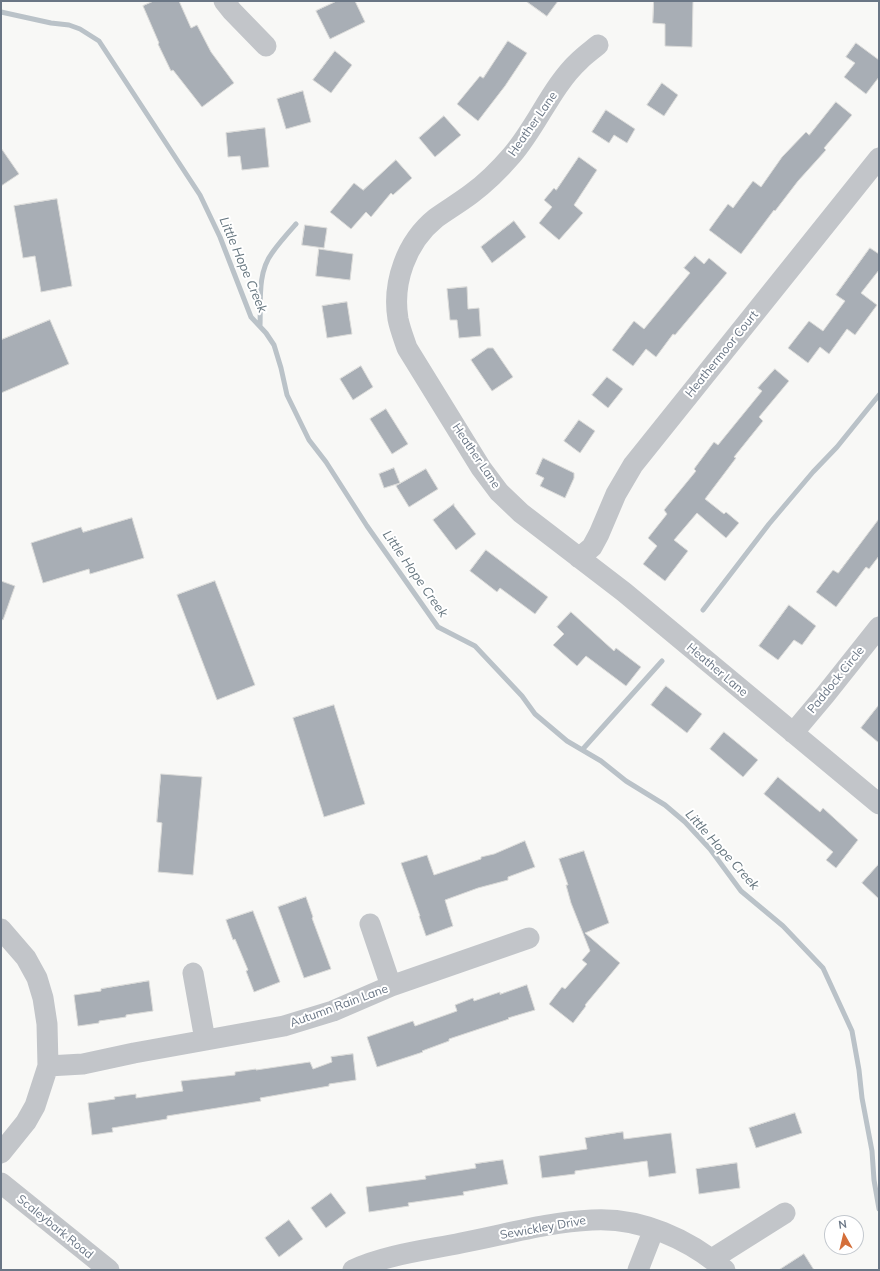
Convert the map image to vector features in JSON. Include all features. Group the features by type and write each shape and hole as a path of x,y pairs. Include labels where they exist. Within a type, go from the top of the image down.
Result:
{"street":[{"path":"224,1 266,46"},
{"name":"Heather Lane","path":"598,45 579,61 563,80 512,156 472,194 436,218 415,242 404,261 398,282 398,318 407,348 481,468 499,492 521,513 624,592 879,804"},
{"name":"Heathermoor Court","path":"579,558 592,547 616,494 633,465 879,158"},
{"name":"Paddock Circle","path":"793,732 825,695 879,626"},
{"path":"370,924 391,986"},
{"path":"1,929 26,958 37,978 43,998 47,1024 48,1066 35,1106 26,1122 1,1153"},
{"name":"Autumn Rain Lane","path":"48,1066 83,1064 284,1026 333,1011 391,986 529,938"},
{"path":"193,974 205,1040"},
{"name":"Scaleybark Road","path":"1,1183 109,1270"},
{"path":"718,1265 785,1213"},
{"name":"Sewickley Drive","path":"353,1270 386,1259 562,1223 593,1220 621,1221 654,1229 675,1237 718,1265"},
{"path":"638,1270 654,1229"}],"building":[{"path":"154,1 179,1 191,28 197,25 211,52 234,83 202,107 173,70 171,71 158,44 159,43 143,6"},
{"path":"337,1 355,1 365,22 330,39 316,11"},
{"path":"526,1 558,1 547,16"},
{"path":"654,1 693,1 692,47 665,46 665,24 653,23"},
{"path":"508,41 527,53 505,86 478,121 457,104 480,76 483,78"},
{"path":"856,43 879,60 879,77 866,94 844,77 855,63 846,57"},
{"path":"335,51 352,65 331,93 313,80"},
{"path":"662,83 678,95 664,116 647,105"},
{"path":"303,91 311,122 286,129 277,99"},
{"path":"836,102 852,115 824,148 826,150 798,181 775,211 774,210 741,254 709,230 728,204 733,208 753,181 761,187 782,157 806,132 809,135"},
{"path":"606,110 635,129 627,143 614,135 609,143 592,132"},
{"path":"444,116 461,135 435,157 419,138"},
{"path":"265,128 269,167 242,170 240,156 228,157 226,133"},
{"path":"1,148 19,174 1,186"},
{"path":"579,157 597,170 574,205 583,213 559,240 539,223 552,207 544,200 554,188 556,190"},
{"path":"396,160 412,178 393,195 391,193 371,217 366,212 351,229 330,212 354,183 363,190"},
{"path":"57,199 72,286 41,292 35,256 23,258 14,206"},
{"path":"514,221 526,237 492,263 481,247"},
{"path":"305,225 327,228 324,248 302,245"},
{"path":"870,248 879,254 879,270 861,293 877,305 855,335 847,329 829,354 820,347 808,363 788,348 809,321 823,331 845,301 836,295"},
{"path":"319,249 353,254 350,280 316,276"},
{"path":"695,256 704,264 709,258 727,273 675,335 673,334 656,357 646,349 633,366 612,350 634,321 644,329 690,273 684,268"},
{"path":"467,287 468,309 479,308 481,336 459,338 457,320 450,320 447,289"},
{"path":"347,302 352,334 327,338 322,306"},
{"path":"50,320 69,364 1,393 1,340"},
{"path":"488,348 493,348 513,377 492,391 471,360"},
{"path":"361,366 373,387 353,400 340,379"},
{"path":"775,369 789,381 759,417 763,421 734,457 736,458 705,499 724,514 726,512 739,523 726,538 697,513 674,540 688,551 665,581 643,564 657,546 648,538 667,514 664,510 696,471 694,469 714,442 718,445 762,391 758,388"},
{"path":"607,377 623,389 608,408 592,395"},
{"path":"386,409 408,444 392,454 370,419"},
{"path":"579,420 595,431 580,453 564,441"},
{"path":"543,458 574,473 574,478 565,498 540,486 544,478 536,474"},
{"path":"394,468 400,483 384,488 379,474"},
{"path":"426,469 438,489 409,507 396,486"},
{"path":"454,504 476,534 456,550 433,520"},
{"path":"132,518 144,558 90,574 89,569 43,583 31,543 81,527 83,532"},
{"path":"879,519 879,556 869,569 866,567 836,607 816,592 833,570 838,573"},
{"path":"486,550 548,597 535,614 500,588 497,592 470,571"},
{"path":"1,581 15,586 3,620 1,619"},
{"path":"215,581 255,685 217,700 177,595"},
{"path":"789,605 816,626 802,645 794,640 778,660 759,646"},
{"path":"571,612 614,651 616,648 641,667 626,686 586,656 577,666 553,645 564,634 557,627"},
{"path":"666,686 702,714 687,733 651,705"},
{"path":"334,705 365,804 324,817 293,718"},
{"path":"879,705 879,743 861,728"},
{"path":"724,732 758,760 743,777 710,749"},
{"path":"161,774 202,777 193,875 158,872 162,823 157,822"},
{"path":"778,777 820,812 823,808 858,840 836,868 826,860 833,852 764,794"},
{"path":"525,841 535,867 508,877 508,880 478,888 445,900 453,926 426,936 401,863 427,855 434,875 481,859 481,857 494,854"},
{"path":"584,851 609,923 585,933 620,963 585,1005 586,1006 573,1023 549,1004 562,987 565,989 587,964 582,960 590,951 571,903 566,885 568,885 559,859"},
{"path":"879,864 879,899 862,883"},
{"path":"306,897 313,917 312,918 331,969 304,978 278,907"},
{"path":"253,911 280,982 254,992 246,971 248,970 235,939 233,940 226,920"},
{"path":"149,981 153,1011 126,1015 126,1017 78,1026 74,995"},
{"path":"527,985 535,1010 449,1039 449,1041 422,1051 423,1052 377,1067 367,1037 413,1021 415,1026 457,1011 455,1005 473,998 474,1001"},
{"path":"353,1054 356,1080 260,1098 261,1101 167,1116 167,1119 112,1128 113,1132 92,1135 88,1103 136,1094 136,1098 183,1091 181,1081 235,1075 235,1072 310,1062 313,1069 332,1062 331,1057"},
{"path":"795,1113 802,1133 756,1148 749,1128"},
{"path":"623,1132 624,1139 671,1133 676,1173 649,1177 647,1161 575,1171 575,1174 542,1178 539,1156 587,1149 585,1138"},
{"path":"503,1160 508,1184 463,1192 464,1195 408,1203 409,1206 369,1212 366,1187 426,1179 425,1176 476,1168 475,1164"},
{"path":"737,1163 740,1188 699,1194 696,1169"},
{"path":"331,1193 346,1213 326,1228 311,1208"},
{"path":"289,1220 303,1239 279,1257 265,1238"},
{"path":"804,1254 814,1270 779,1270"}],"waterway":[{"name":"Little Hope Creek","path":"1,12 51,23 69,25 80,29 99,41 200,195 220,237 251,317 266,333 274,345 287,395 309,440 326,462 367,526 438,627 475,646 522,696 535,714 567,741 601,761 626,781 665,805 685,822 710,849 741,891 783,926 823,968 852,1031 872,1151 874,1180 879,1209"},
{"path":"260,326 261,288 264,269 272,253 296,224"},
{"path":"703,610 769,524 813,472 837,447 879,395"},
{"path":"582,750 662,661"}]}
